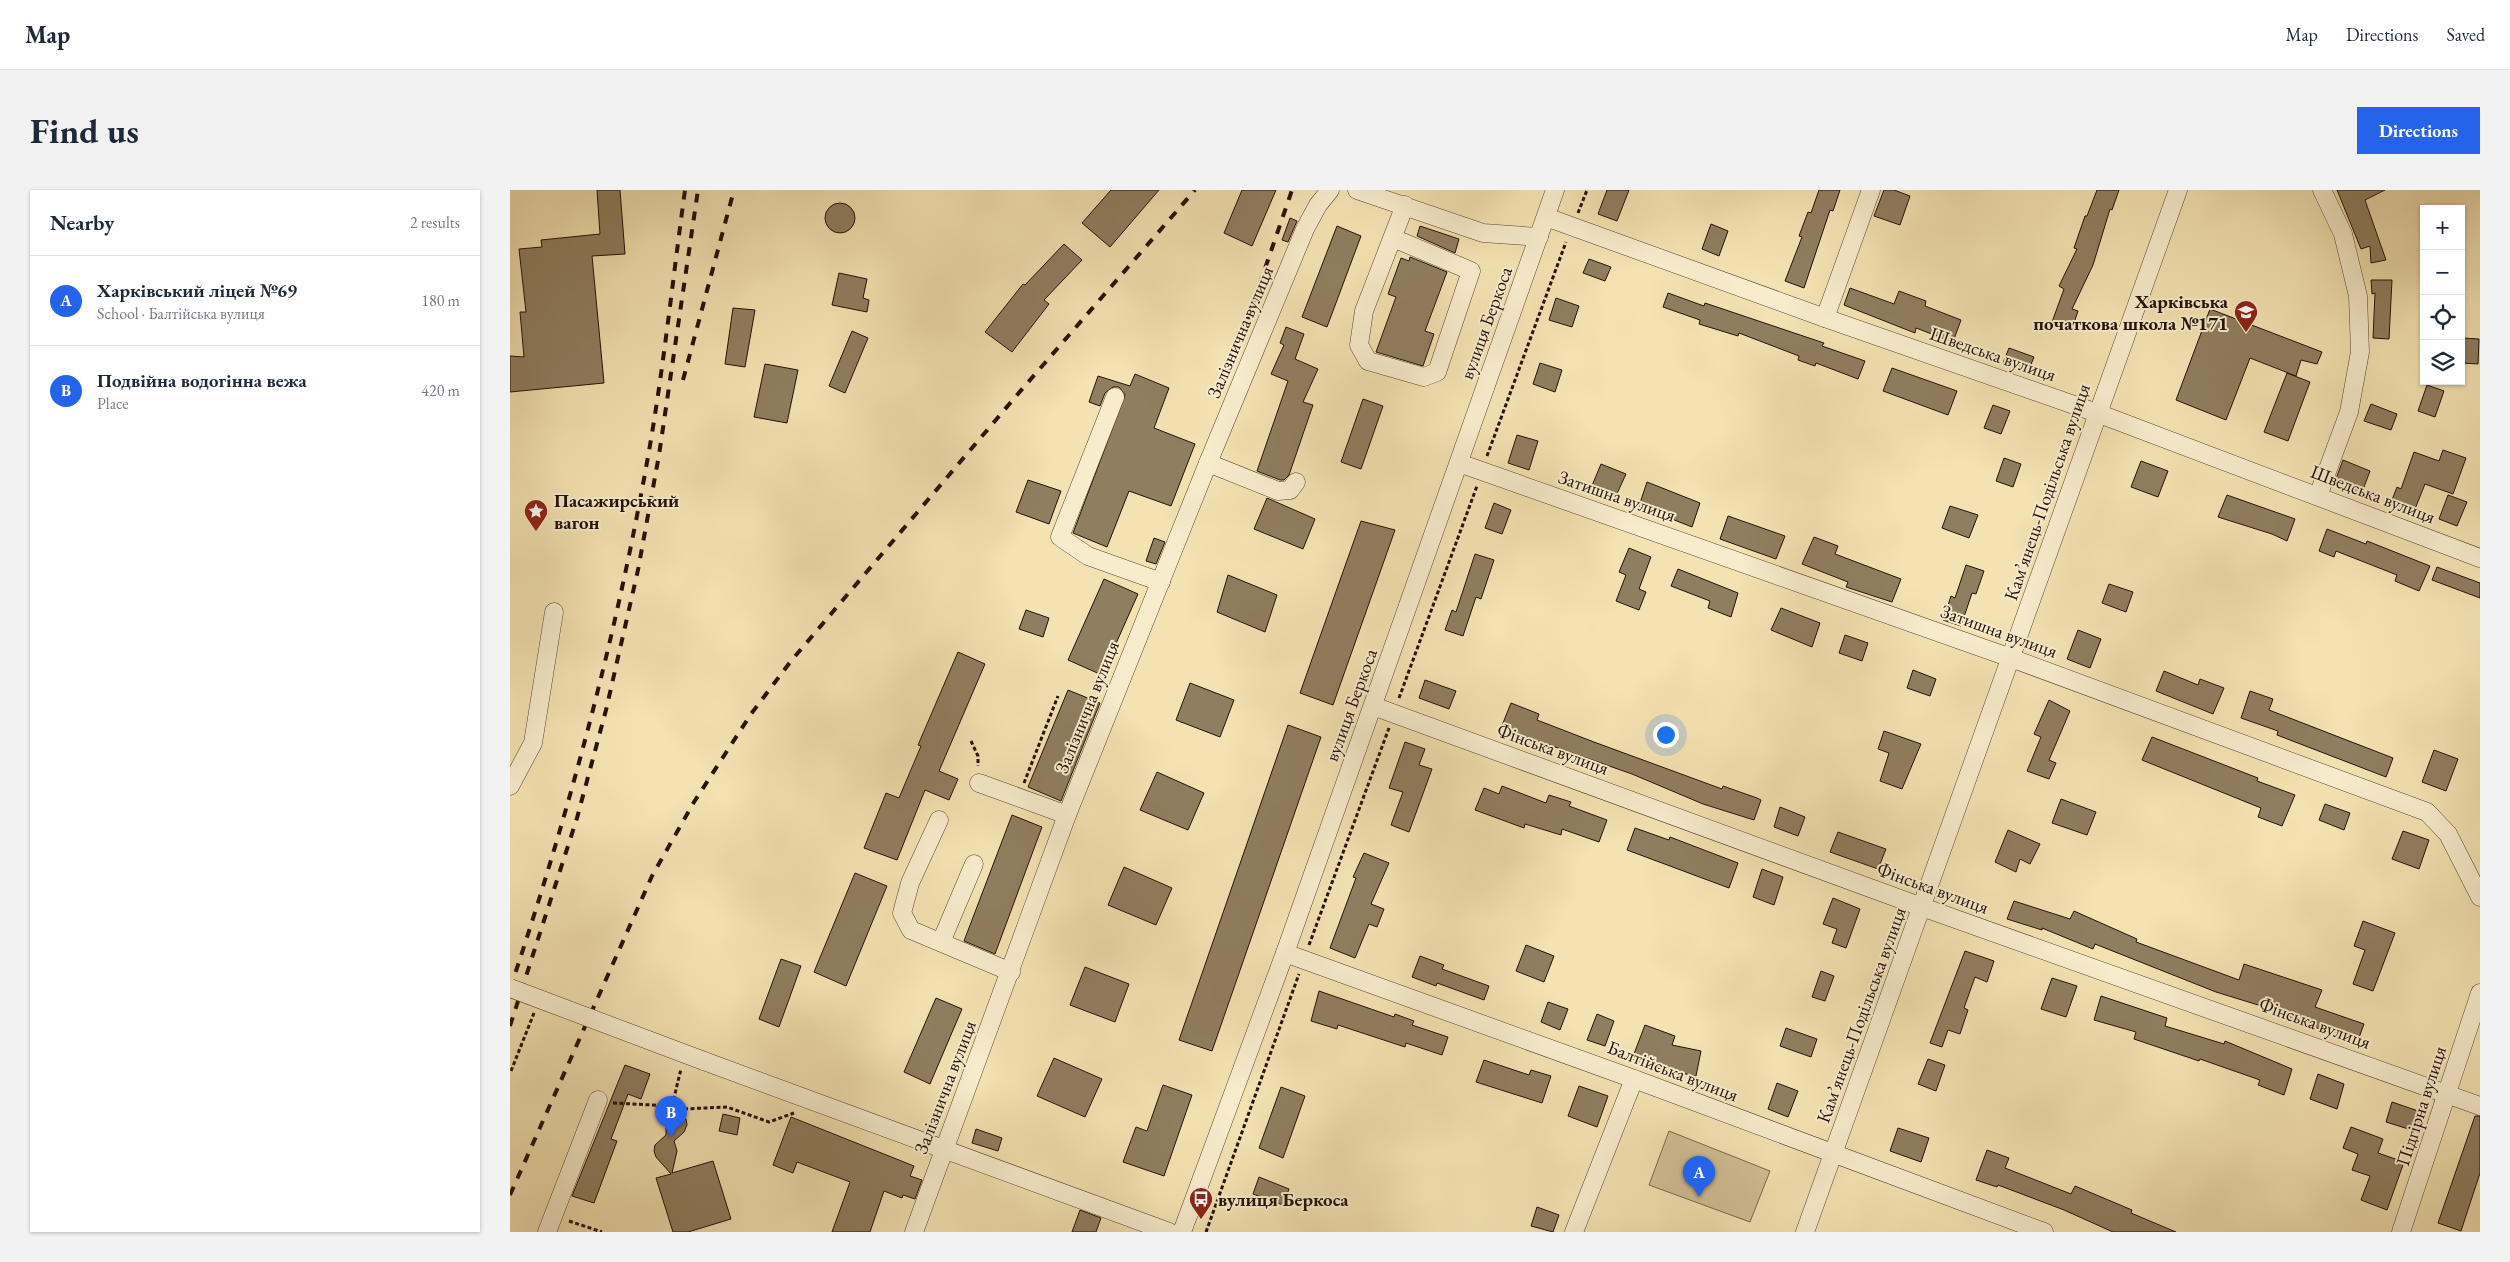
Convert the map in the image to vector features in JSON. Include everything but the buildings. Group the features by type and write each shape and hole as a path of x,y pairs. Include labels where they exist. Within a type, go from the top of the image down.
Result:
{"street":[{"name":"Залізнична вулиця","path":"914,1232 1011,972 1067,815 1208,463 1305,229 1318,205 1330,190"},
{"path":"1357,190 1483,232 1539,237"},
{"name":"вулиця Беркоса","path":"1182,1232 1285,953 1555,190"},
{"path":"1825,318 1870,190"},
{"name":"Кам’янець-Подільська вулиця","path":"1805,1232 2178,190"},
{"path":"2318,496 2350,412 2360,352 2358,296 2343,234 2322,190"},
{"path":"1393,238 1472,271 1437,372 1424,377 1368,361 1359,345 1364,311 1405,205"},
{"name":"Шведська вулиця","path":"1546,217 1825,318 2097,413 2480,558"},
{"path":"1115,397 1060,537 1088,556 1161,582"},
{"path":"1208,463 1278,491 1290,490 1296,482"},
{"name":"Затишна вулиця","path":"1459,463 2011,658 2427,812 2448,834 2480,897"},
{"path":"510,786 533,743 554,612"},
{"name":"Фінська вулиця","path":"1373,706 1922,907 2480,1106"},
{"path":"979,783 1067,815"},
{"path":"939,820 910,883 902,913 911,930 1011,972"},
{"path":"941,942 974,864"},
{"name":"Балтійська вулиця","path":"1285,953 1634,1079 2026,1229 2044,1232"},
{"path":"510,988 943,1150 1169,1232"},
{"name":"Підгірна вулиця","path":"2401,1232 2480,993"},
{"path":"1574,1232 1634,1079"},
{"path":"550,1224 598,1100"}],"path":[{"path":"1206,1232 1545,298"},
{"path":"1018,797 1058,696"},
{"path":"971,742 978,756 979,783"},
{"path":"511,1071 537,1005"},
{"path":"672,1106 684,1061"},
{"path":"598,1100 624,1104 672,1106 683,1109 727,1107 769,1122 792,1113 801,1116"},
{"path":"550,1224 602,1232"}],"shaded area":[{"path":"1669,1131 1770,1171 1750,1222 1649,1185"}],"railway":[{"path":"510,989 532,923 590,723 622,588 649,451 664,354 685,190"},
{"path":"510,1026 577,818 606,710 638,570 659,455 698,190"},
{"path":"683,380 734,190"},
{"path":"510,1195 652,876 694,802 751,714 791,661 1017,395 1195,190"},
{"path":"1236,353 1292,190"}],"place":[{"name":"Харківська початкова школа №171","path":"2246,333"},
{"name":"Пасажирський вагон","path":"536,532"},
{"name":"Подвійна водогінна вежа","path":"671,1137"},
{"name":"Харківський ліцей №69","path":"1699,1197"},
{"name":"вулиця Беркоса","path":"1201,1220"}]}
